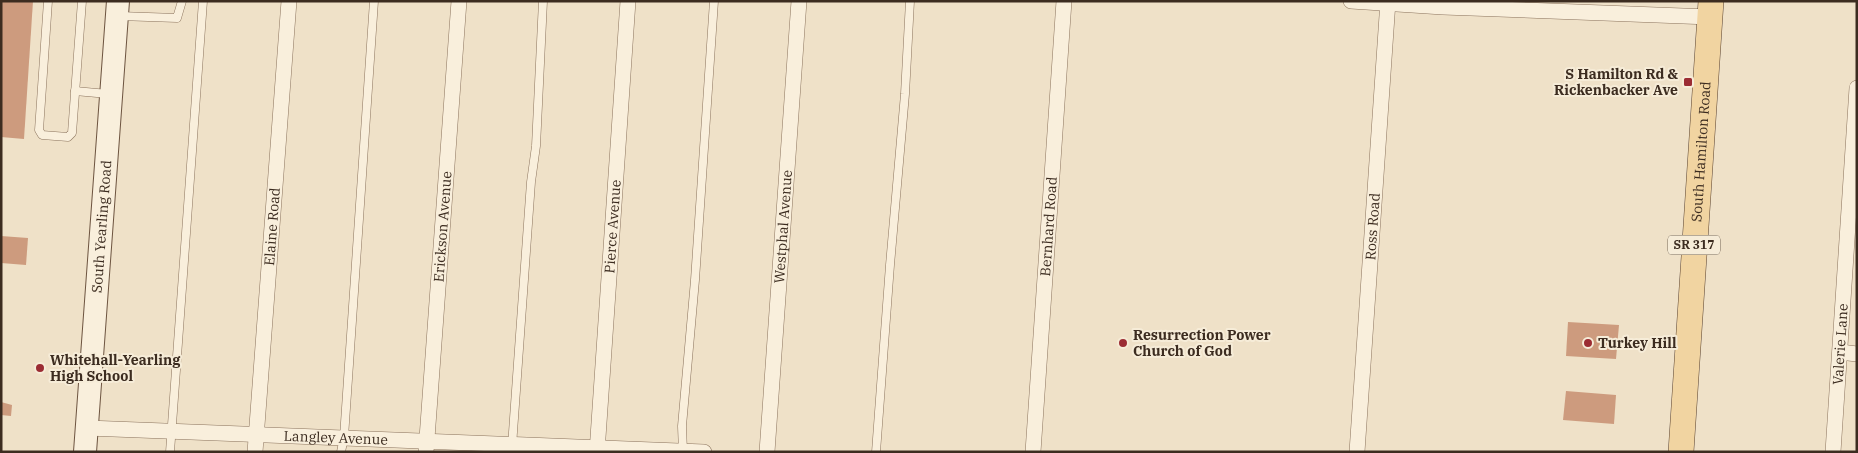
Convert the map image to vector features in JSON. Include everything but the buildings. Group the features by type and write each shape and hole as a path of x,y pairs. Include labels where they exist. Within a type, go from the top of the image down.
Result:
{"main road":[{"name":"South Hamilton Road","path":"1682,452 1710,9"}],"street":[{"name":"Elaine Road","path":"255,452 289,1"},
{"name":"Erickson Avenue","path":"427,446 458,1"},
{"name":"Pierce Avenue","path":"597,450 628,1"},
{"name":"Westphal Avenue","path":"767,452 799,1"},
{"name":"Bernhard Road","path":"1033,452 1064,1"},
{"path":"1351,1 1710,9"},
{"name":"Ross Road","path":"1356,452 1388,2"},
{"name":"South Yearling Road","path":"85,452 117,9"},
{"name":"Valerie Lane","path":"1833,452 1853,206 1857,88"},
{"path":"1840,352 1857,354"},
{"name":"Langley Avenue","path":"87,428 257,434 342,444 704,452"}],"lane":[{"path":"48,1 39,130 42,134 68,137 72,134 82,1"},
{"path":"117,9 177,18 182,1"},
{"path":"170,452 203,1"},
{"path":"342,444 374,1"},
{"path":"512,448 531,182 536,146 543,1"},
{"path":"683,451 682,426 695,280 714,1"},
{"path":"876,452 890,256 905,94 910,1"},
{"path":"75,91 111,94"}],"place":[{"name":"S Hamilton Rd & Rickenbacker Ave","path":"1688,82"},
{"name":"Resurrection Power Church of God","path":"1123,343"},
{"name":"Turkey Hill","path":"1588,343"},
{"name":"Whitehall-Yearling High School","path":"40,368"}]}
